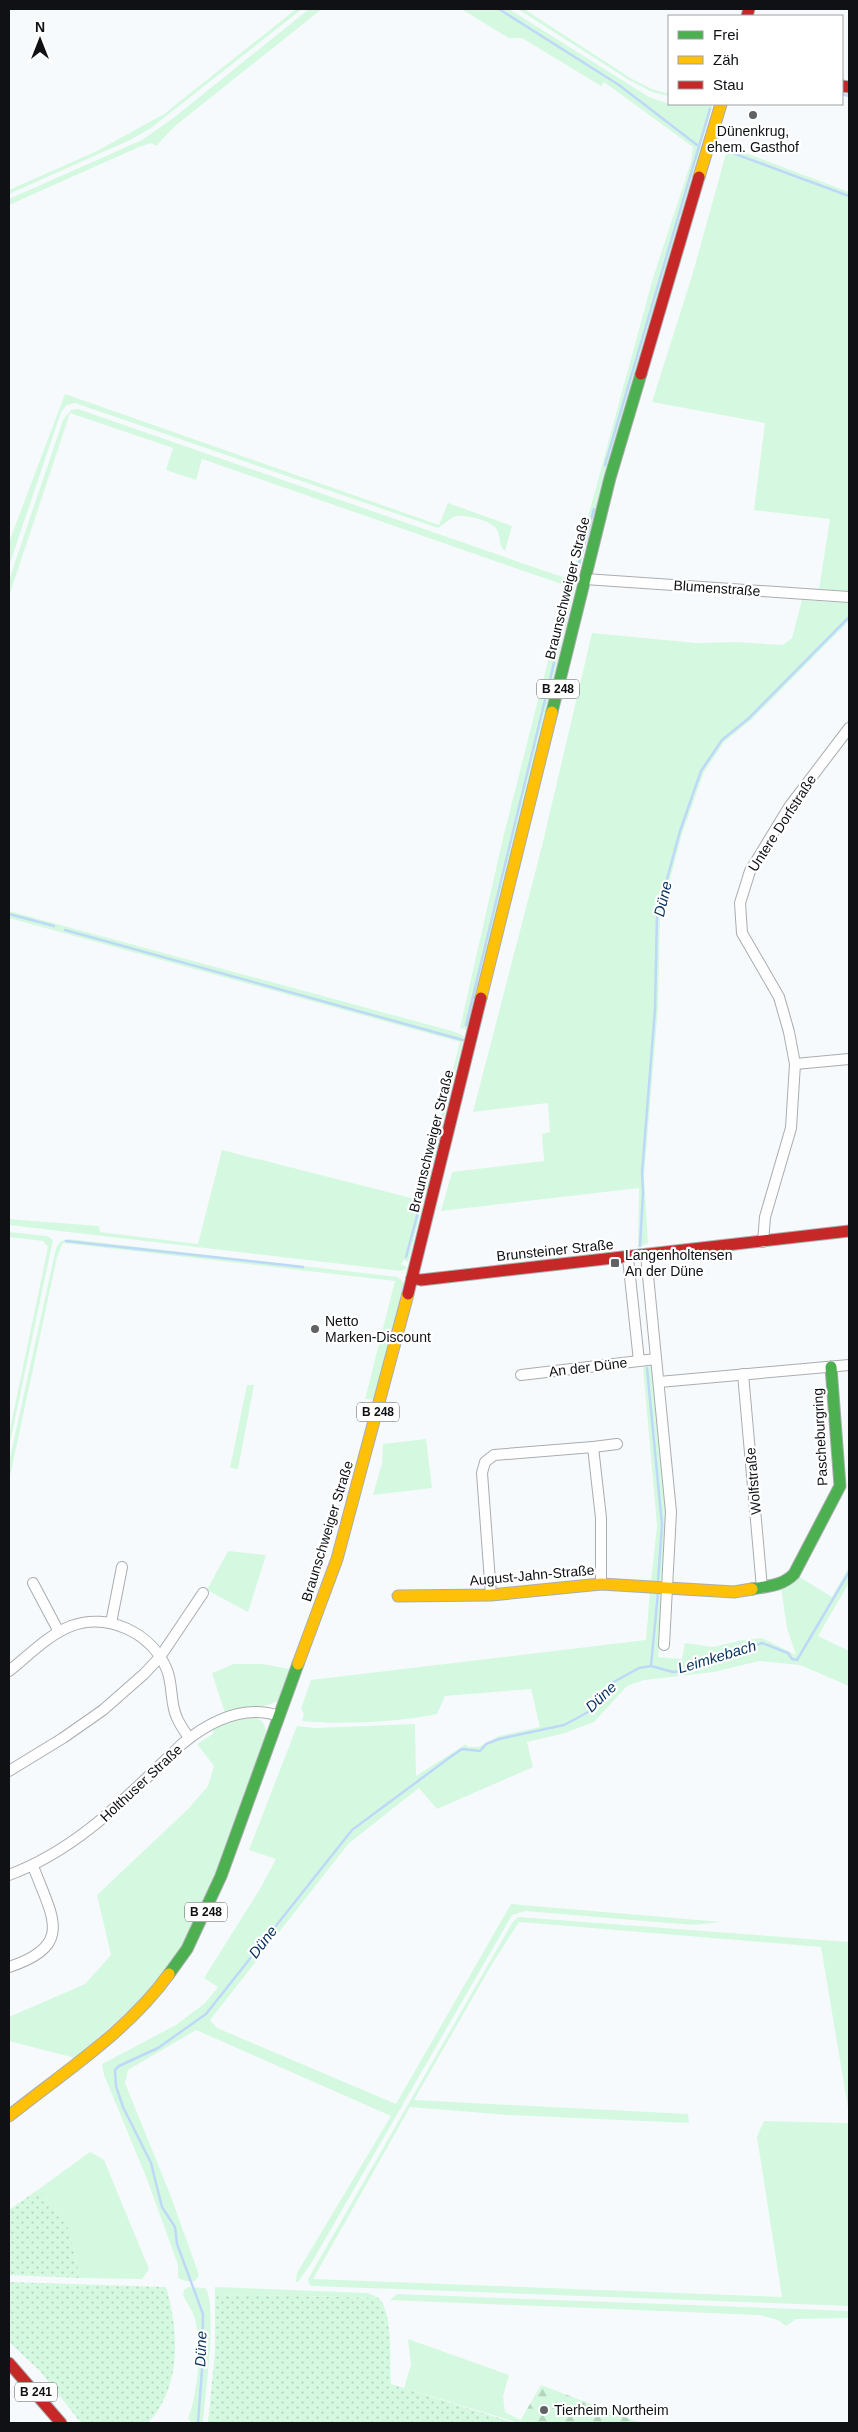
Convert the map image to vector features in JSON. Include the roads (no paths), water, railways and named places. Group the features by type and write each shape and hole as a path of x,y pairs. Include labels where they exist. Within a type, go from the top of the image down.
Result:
{"main road":[{"name":"Braunschweiger Straße","path":"9,2116 93,2050 137,2012 170,1975 187,1949 205,1915 221,1876 341,1546 412,1278 585,579 623,434 721,105"},
{"name":"Brunsteiner Straße","path":"412,1278 421,1280 849,1232"},
{"name":"Pascheburgring","path":"668,1587 726,1592 762,1588 785,1582 794,1574 839,1490 840,1479 831,1366"},
{"name":"August-Jahn-Straße","path":"398,1596 492,1595 602,1584 668,1587"},
{"name":"B 241","path":"9,2363 62,2423"}],"street":[{"name":"Blumenstraße","path":"585,579 849,597"},
{"name":"Untere Dorfstraße","path":"763,1242 765,1218 791,1128 795,1064 779,997 742,933 740,903 750,871 774,830 803,787 849,728"},
{"path":"795,1064 849,1059"},
{"path":"646,1255 671,1512 664,1645"},
{"path":"628,1258 639,1361"},
{"name":"An der Düne","path":"521,1376 656,1359"},
{"name":"Pascheburgring","path":"659,1382 849,1365"},
{"name":"Wolfstraße","path":"743,1374 762,1588"},
{"path":"492,1595 482,1473 485,1462 494,1455 617,1444"},
{"path":"593,1447 602,1529 602,1584"},
{"path":"112,1623 122,1567"},
{"path":"33,1583 59,1632"},
{"path":"9,1771 63,1738 102,1710 160,1657 203,1593"},
{"path":"9,1671 59,1632 86,1622 112,1623 126,1627 137,1634 160,1657 167,1670 176,1718 189,1738"},
{"name":"Holthuser Straße","path":"9,1875 33,1866 83,1836 189,1738 230,1716 257,1711 279,1716"},
{"path":"9,1967 43,1951 54,1932 53,1922 33,1866"}],"waterway":[{"path":"499,9 619,85 697,145"},
{"path":"843,94 849,96"},
{"path":"605,465 710,109"},
{"path":"730,152 849,196"},
{"path":"577,571 594,509"},
{"path":"466,1025 573,585"},
{"name":"Düne","path":"640,1246 643,1193 642,1173 655,1009 657,916 680,831 701,771 722,740 749,718 849,617"},
{"path":"9,914 54,926"},
{"path":"65,930 463,1040"},
{"path":"406,1257 442,1123"},
{"path":"66,1241 303,1267"},
{"name":"Düne","path":"647,1368 662,1525 658,1580"},
{"name":"Düne","path":"198,2423 202,2370 203,2314 177,2244 175,2227 162,2207 151,2163 123,2107 116,2086 115,2070 119,2066 158,2048 206,2014 352,1830 462,1749 480,1751 486,1744 499,1739 564,1725 588,1712 610,1684 639,1668 651,1666 673,1672 684,1671 762,1643 788,1653 792,1659 797,1660 849,1572"},
{"name":"Düne","path":"651,1666 658,1592"}],"place":[{"name":"Dünenkrug, ehem. Gasthof","path":"753,115"},
{"name":"Langenholtensen An der Düne","path":"615,1263"},
{"name":"Netto Marken-Discount","path":"315,1329"},
{"name":"Tierheim Northeim","path":"544,2410"}],"water label":[{"name":"Leimkebach","path":"717,1657"}]}
